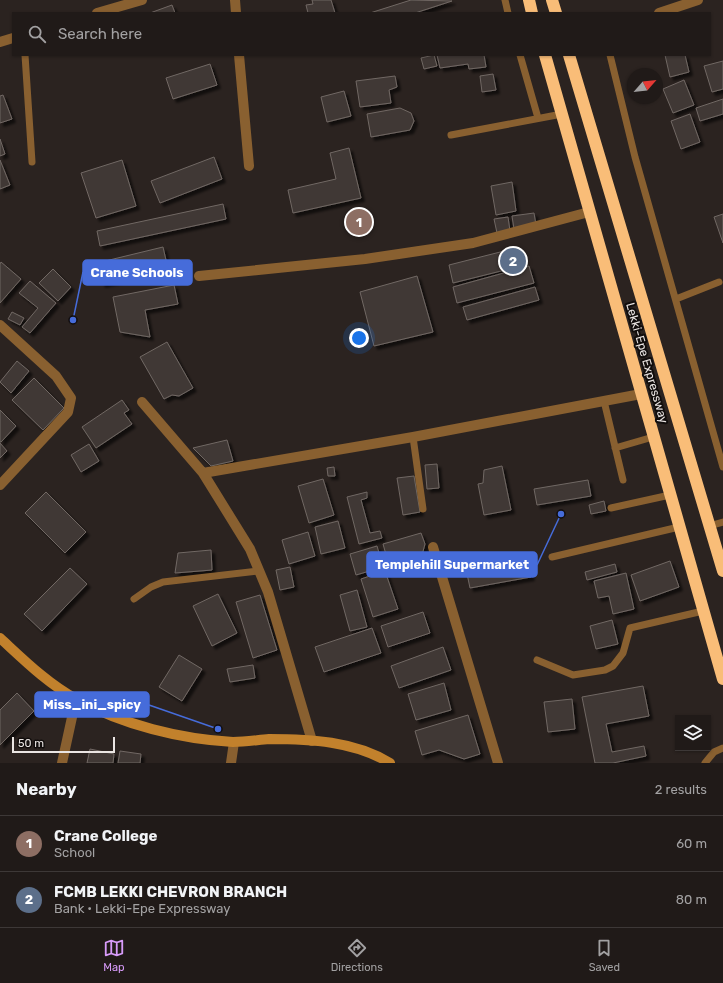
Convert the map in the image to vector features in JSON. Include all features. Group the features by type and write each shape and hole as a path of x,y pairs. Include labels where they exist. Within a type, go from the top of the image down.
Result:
{"highway":[{"path":"529,0 532,12"},
{"path":"552,0 556,12"},
{"name":"Lekki-Epe Expressway","path":"545,56 723,679"},
{"name":"Lekki-Epe Expressway","path":"569,56 723,572"}],"street":[{"path":"100,12 142,0"},
{"path":"234,0 236,12"},
{"path":"662,12 698,0"},
{"path":"0,42 12,38"},
{"path":"239,56 249,166"},
{"path":"200,276 365,259 474,243 589,212"},
{"path":"0,325 56,376 71,398 68,412 0,485"},
{"path":"203,473 413,437 641,394"},
{"path":"142,402 203,473 250,549 268,592 312,741"},
{"path":"432,547 498,763"},
{"path":"0,638 35,670 76,699 119,718 161,731 194,738 234,742 270,740 312,741 351,746 390,763"},
{"path":"62,763 76,699"},
{"path":"231,763 234,742"}],"lane":[{"path":"505,0 508,12"},
{"path":"25,56 32,162"},
{"path":"520,56 538,118"},
{"path":"610,56 635,157 723,467"},
{"path":"451,135 562,114"},
{"path":"676,299 719,282"},
{"path":"604,401 623,480"},
{"path":"413,437 423,509"},
{"path":"615,448 653,437"},
{"path":"612,508 670,495"},
{"path":"709,526 723,522"},
{"path":"552,557 679,528"},
{"path":"134,599 151,587 163,582 258,570"},
{"path":"537,660 573,675 605,670 613,666 623,654 630,628 703,611"},
{"path":"705,763 714,752 723,748"}],"building":[{"path":"312,0 331,0 335,12 308,12 306,5 313,4"},
{"path":"411,0 452,1 418,12 373,12"},
{"path":"172,5 175,12 153,12"},
{"path":"434,56 437,66 424,69 421,58"},
{"path":"437,56 484,56 486,67 469,69 468,64 440,68"},
{"path":"665,56 685,56 689,72 670,77"},
{"path":"723,61 723,89 712,92 704,66"},
{"path":"210,64 217,85 173,99 166,78"},
{"path":"493,74 496,90 482,92 480,76"},
{"path":"395,76 397,87 389,90 391,103 360,107 356,81"},
{"path":"684,80 694,105 673,113 663,89"},
{"path":"344,91 351,116 327,122 321,97"},
{"path":"3,95 12,119 0,123 0,96"},
{"path":"723,99 723,114 700,121 696,108"},
{"path":"400,108 411,113 414,121 410,130 371,137 367,114"},
{"path":"690,114 700,142 681,149 671,121"},
{"path":"0,139 5,154 0,156"},
{"path":"349,148 361,198 293,213 288,190 336,179 330,153"},
{"path":"214,157 222,179 160,203 151,181"},
{"path":"0,160 10,185 0,189"},
{"path":"122,160 136,206 96,218 81,173"},
{"path":"512,182 516,211 496,215 491,186"},
{"path":"223,204 226,219 100,246 97,231"},
{"path":"534,213 536,225 514,229 512,216"},
{"path":"723,214 723,243 714,217"},
{"path":"508,217 510,231 497,233 494,219"},
{"path":"163,247 168,269 102,284 97,263"},
{"path":"516,248 521,266 453,283 449,265"},
{"path":"1,262 21,279 0,303 0,264"},
{"path":"529,266 534,283 457,303 453,287"},
{"path":"53,269 71,287 58,301 39,283"},
{"path":"417,276 433,332 374,346 360,292"},
{"path":"30,281 56,303 30,333 22,327 38,308 19,293"},
{"path":"174,285 178,304 145,310 150,337 120,332 113,297"},
{"path":"535,287 539,300 467,320 463,307"},
{"path":"12,312 24,318 20,325 8,319"},
{"path":"167,342 193,388 179,396 172,395 164,399 140,357"},
{"path":"17,361 29,371 11,393 0,382"},
{"path":"34,378 64,408 43,430 12,400"},
{"path":"122,400 129,410 124,413 132,424 96,448 82,427"},
{"path":"0,410 16,426 1,442 0,442"},
{"path":"227,440 233,461 211,466 193,448"},
{"path":"0,443 7,451 0,458"},
{"path":"89,444 99,461 81,472 71,455"},
{"path":"437,464 439,488 427,489 425,465"},
{"path":"502,466 511,510 484,515 478,484 483,483 484,470"},
{"path":"334,467 335,476 328,476 327,468"},
{"path":"414,476 420,512 403,515 397,478"},
{"path":"323,479 334,515 309,523 298,486"},
{"path":"588,480 591,496 537,505 534,489"},
{"path":"46,492 86,532 65,553 25,513"},
{"path":"367,492 367,498 361,500 370,533 380,531 382,538 359,544 347,497"},
{"path":"604,501 606,511 591,514 589,505"},
{"path":"338,521 345,548 321,554 315,527"},
{"path":"308,532 315,556 289,564 282,540"},
{"path":"421,533 425,544 422,555 389,565 383,544"},
{"path":"377,546 383,567 356,575 350,554"},
{"path":"211,550 212,570 175,573 178,553"},
{"path":"527,557 531,577 470,588 466,569"},
{"path":"670,561 679,587 640,601 631,575"},
{"path":"615,564 617,572 587,580 585,572"},
{"path":"290,567 294,587 280,590 276,570"},
{"path":"70,568 87,584 42,631 24,614"},
{"path":"385,571 398,609 373,617 361,579"},
{"path":"626,573 634,609 613,614 609,596 598,598 594,581"},
{"path":"357,590 367,627 350,631 340,595"},
{"path":"218,594 237,633 212,646 193,606"},
{"path":"260,595 277,650 253,658 236,602"},
{"path":"423,612 430,633 388,647 381,626"},
{"path":"612,620 618,644 596,649 590,626"},
{"path":"372,628 381,653 324,672 315,647"},
{"path":"443,647 451,670 399,688 391,666"},
{"path":"179,655 202,669 182,701 159,687"},
{"path":"253,665 255,678 230,682 227,669"},
{"path":"444,683 451,710 416,720 408,694"},
{"path":"643,686 649,716 606,724 612,752 644,746 646,756 613,763 595,763 582,697"},
{"path":"17,693 34,711 0,745 0,710"},
{"path":"572,699 575,729 548,732 544,702"},
{"path":"468,715 480,754 464,759 439,750 422,755 415,731"},
{"path":"90,749 114,754 113,763 87,763"},
{"path":"120,751 141,754 140,763 118,763"}],"place":[{"name":"Crane College","path":"359,222"},
{"name":"FCMB LEKKI CHEVRON BRANCH","path":"513,261"},
{"name":"Crane Schools","path":"73,320"},
{"name":"Templehill Supermarket","path":"561,514"},
{"name":"Miss_ini_spicy","path":"218,729"}]}
